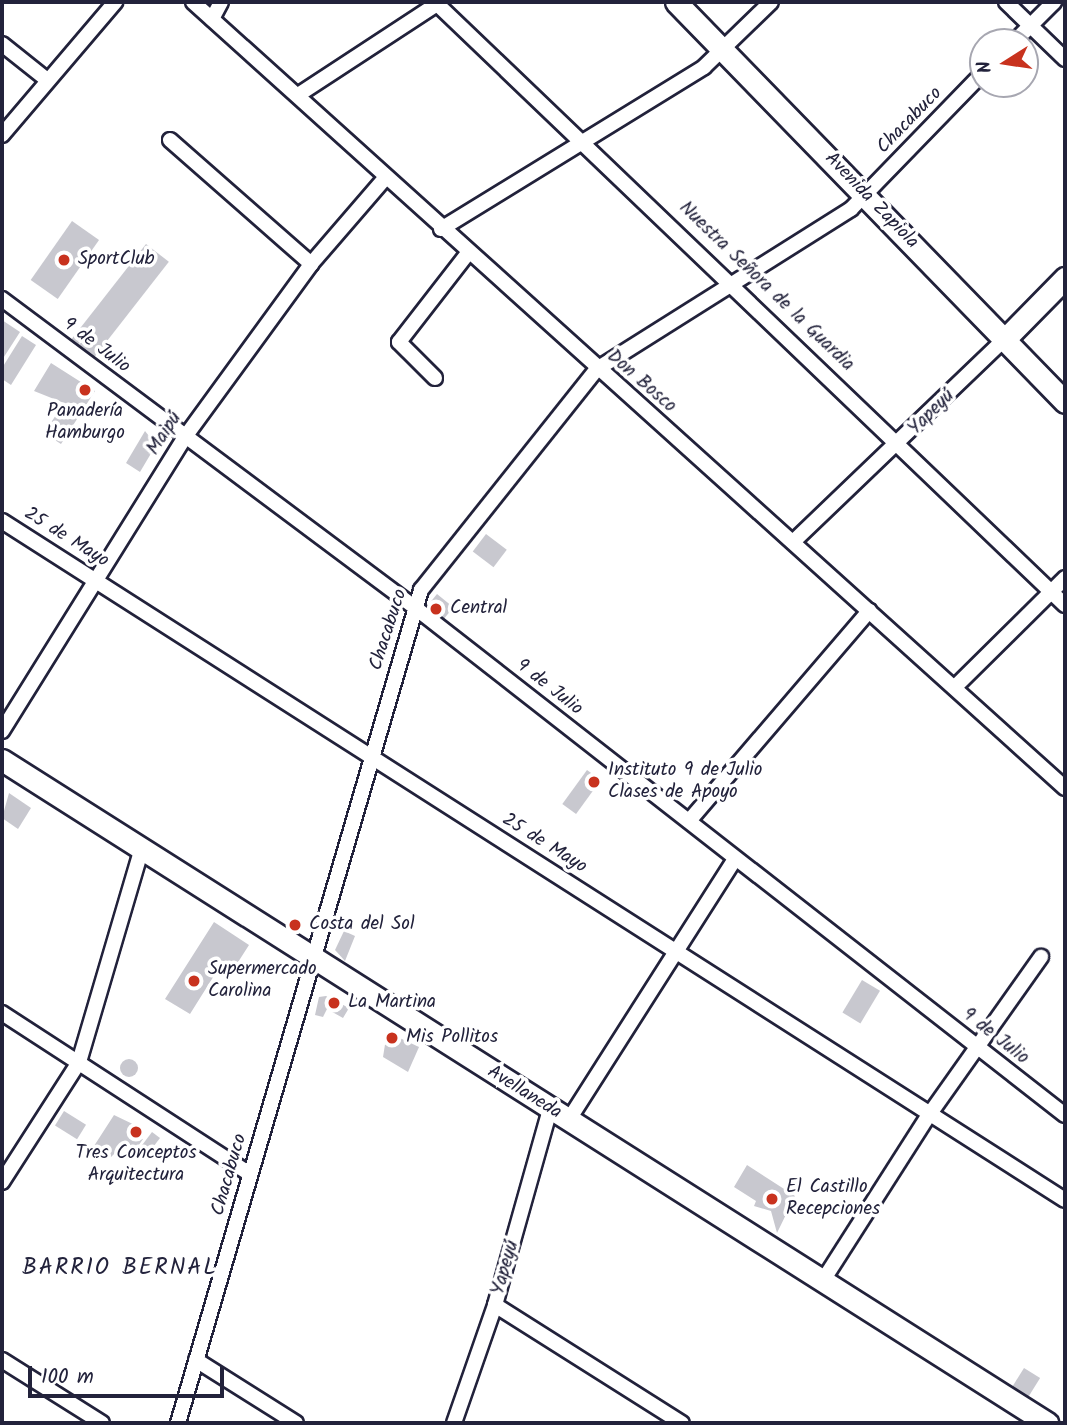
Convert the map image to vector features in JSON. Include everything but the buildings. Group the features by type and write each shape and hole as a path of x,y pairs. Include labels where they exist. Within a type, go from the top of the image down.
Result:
{"street":[{"path":"2,135 46,79 115,2"},
{"name":"Don Bosco","path":"193,2 298,94 441,229 1065,788"},
{"path":"212,19 221,2"},
{"path":"298,94 437,2"},
{"name":"Nuestra Señora de la Guardia","path":"437,2 734,282 1065,605"},
{"name":"Avenida Zapiola","path":"676,2 729,44 866,195 1065,402"},
{"path":"441,229 587,142 729,44 771,2"},
{"path":"1006,2 1065,59"},
{"path":"1027,28 1054,2"},
{"path":"2,44 46,79"},
{"name":"Chacabuco","path":"178,1423 414,606 597,369 866,195 969,88"},
{"path":"170,140 311,264"},
{"name":"Maipú","path":"2,731 185,437 311,264 386,177"},
{"path":"435,379 399,342 468,253"},
{"name":"Yapeyú","path":"793,542 900,444 1065,278"},
{"name":"9 de Julio","path":"2,299 414,606 1065,1115"},
{"name":"25 de Mayo","path":"2,521 1065,1200"},
{"path":"954,687 1065,578"},
{"path":"689,821 869,611"},
{"name":"Avellaneda","path":"2,760 1047,1423"},
{"path":"2,1182 79,1062 142,849"},
{"path":"568,1121 735,859"},
{"path":"822,1282 929,1115 1041,957"},
{"path":"2,1013 250,1174"},
{"name":"Yapeyú","path":"454,1423 495,1305 550,1110"},
{"path":"495,1305 682,1423"},
{"path":"2,1360 102,1423"},
{"path":"196,1360 296,1423"}],"place":[{"name":"SportClub","path":"64,260"},
{"name":"Panadería Hamburgo","path":"85,390"},
{"name":"Central","path":"436,609"},
{"name":"Instituto 9 de Julio Clases de Apoyo","path":"594,782"},
{"name":"Costa del Sol","path":"295,925"},
{"name":"Supermercado Carolina","path":"194,981"},
{"name":"La Martina","path":"334,1003"},
{"name":"Mis Pollitos","path":"392,1038"},
{"name":"Tres Conceptos Arquitectura","path":"136,1132"},
{"name":"El Castillo Recepciones","path":"772,1199"}],"district":[{"name":"BARRIO BERNAL","path":"120,1268"}]}
